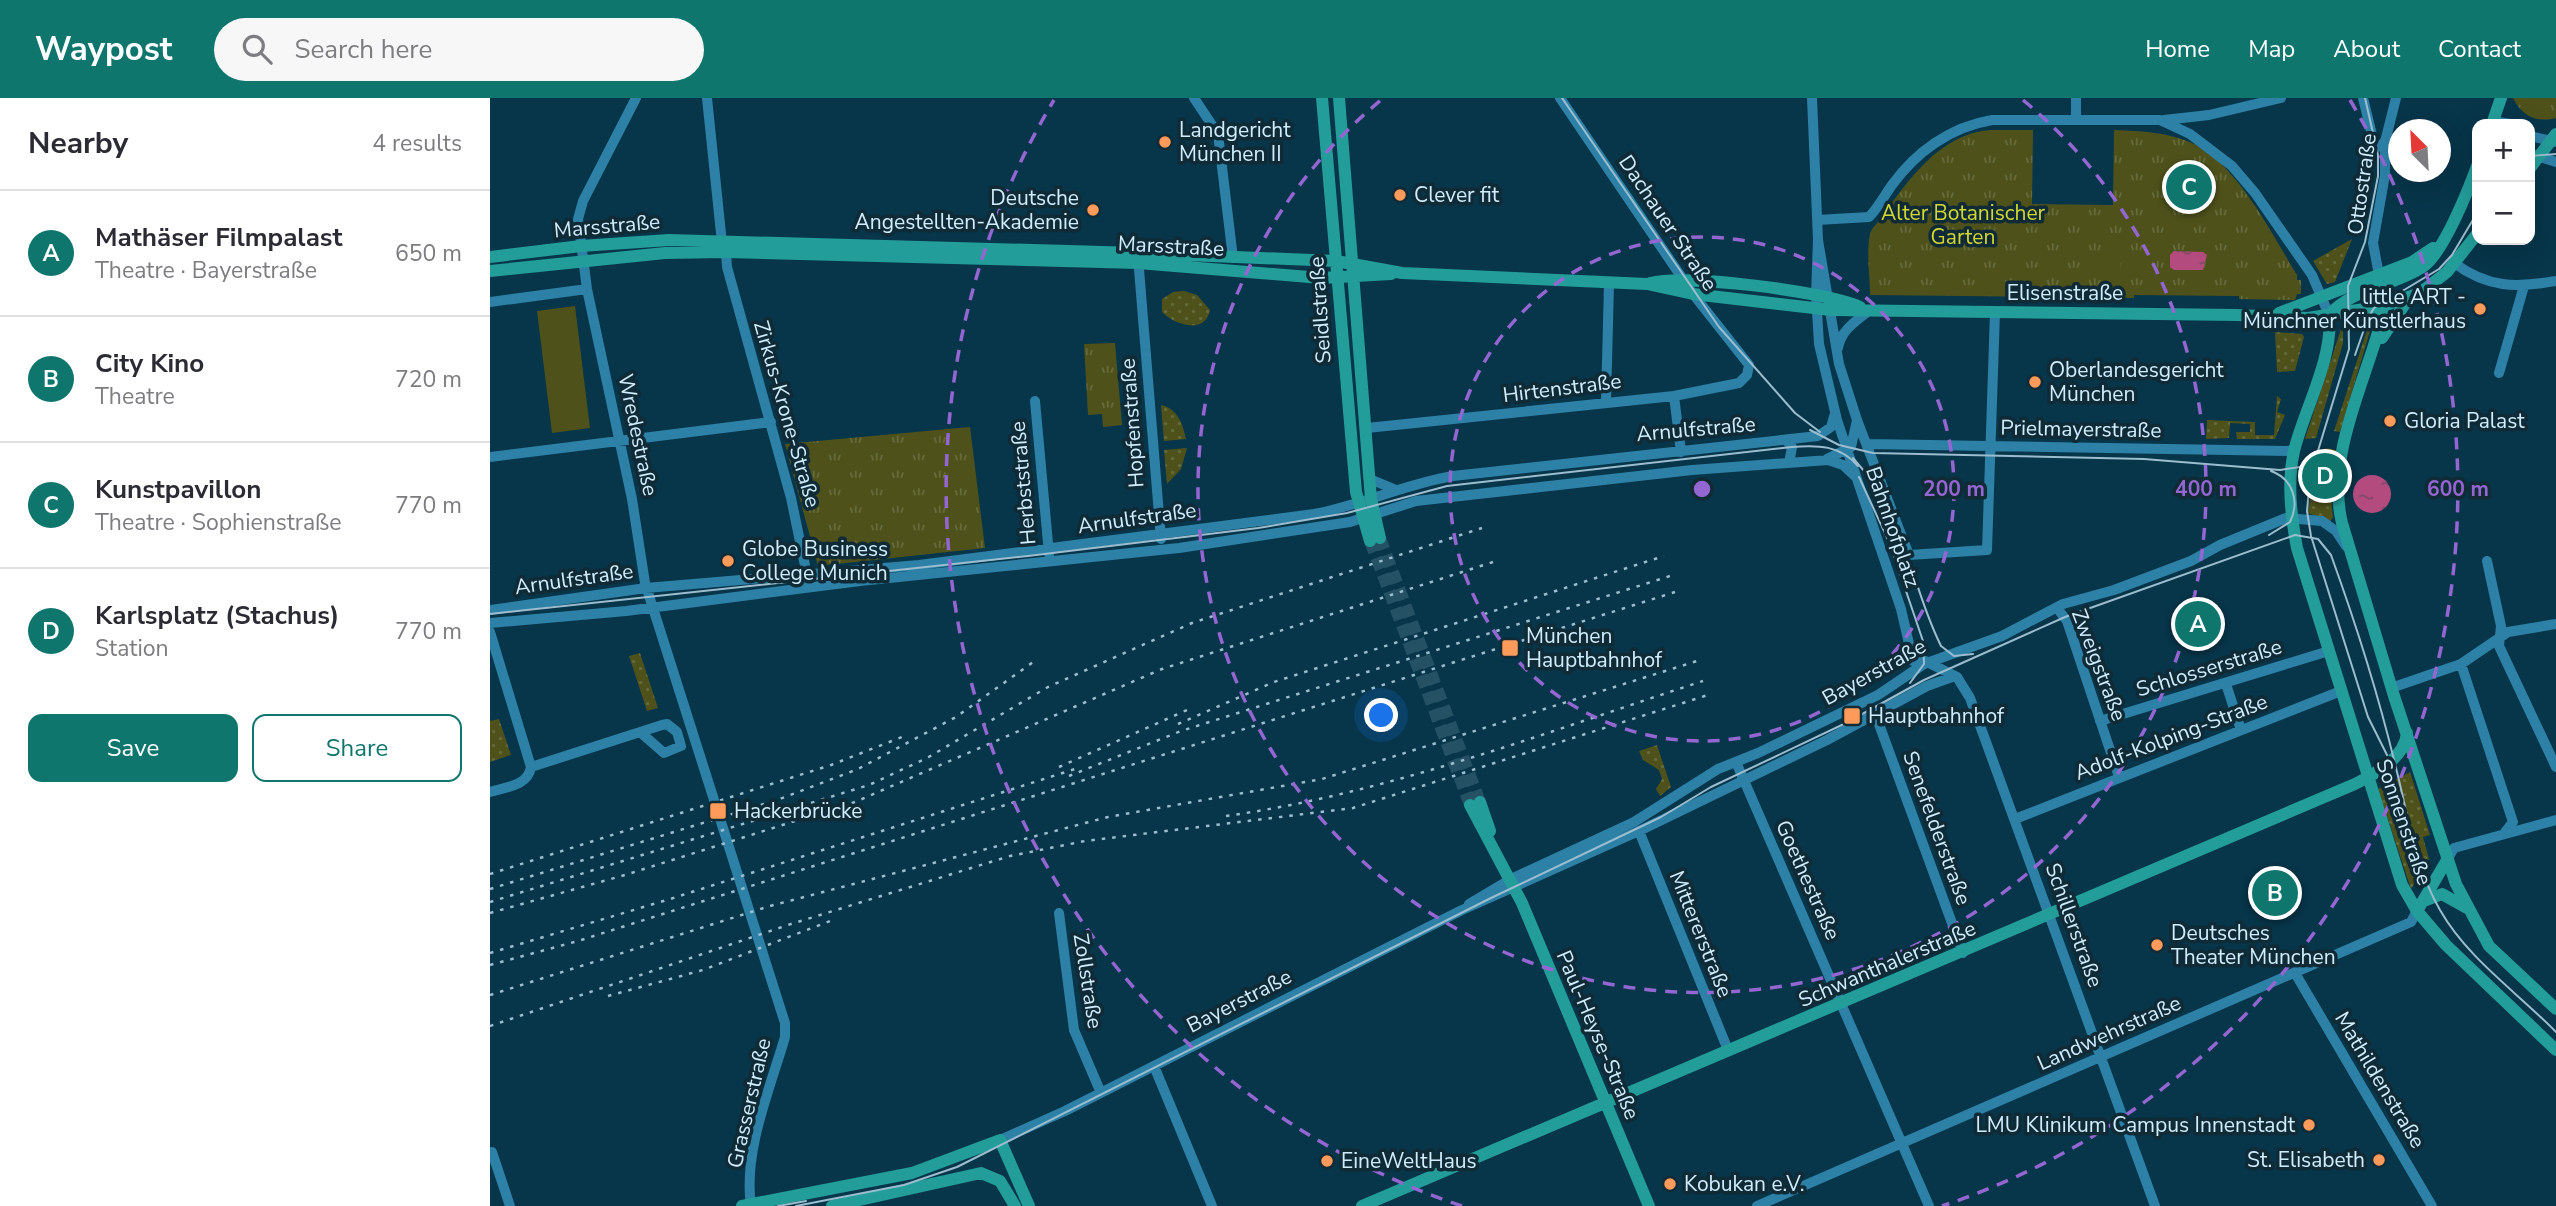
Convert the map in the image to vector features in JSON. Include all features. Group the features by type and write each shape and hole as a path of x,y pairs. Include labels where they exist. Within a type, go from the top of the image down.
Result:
{"main road":[{"name":"Seidlstraße","path":"1322,98 1358,504 1368,517"},
{"name":"Seidlstraße","path":"1339,98 1367,428 1371,499 1368,517"},
{"path":"2494,119 2501,98"},
{"path":"2535,157 2554,139"},
{"path":"2329,315 2347,298 2380,280 2426,264 2443,238 2472,177"},
{"name":"Marsstraße","path":"490,257 581,246 669,240 724,247 1336,261 1402,273"},
{"path":"2371,357 2409,298 2433,285 2472,240"},
{"name":"Marsstraße","path":"490,271 584,265 724,247"},
{"name":"Marsstraße","path":"1138,258 1336,278 1402,273 1647,284 1693,294"},
{"name":"Marsstraße","path":"1647,284 1668,279 1684,280"},
{"name":"Elisenstraße","path":"1684,280 1815,295 1830,303 1867,309 2267,315 2308,318 2383,306 2409,298"},
{"name":"Elisenstraße","path":"2267,315 2296,309 2380,280"},
{"path":"2371,357 2383,306 2380,280"},
{"name":"Elisenstraße","path":"1693,294 1816,309 1830,303"},
{"name":"Sonnenstraße","path":"2329,315 2328,341 2294,451 2290,484 2292,517 2299,556 2367,778 2399,879 2446,945 2556,1050"},
{"name":"Sonnenstraße","path":"2371,357 2343,450 2339,478 2339,509 2350,552 2447,860 2467,908 2489,946 2556,1009"},
{"path":"1368,517 1375,539"},
{"name":"Schwanthalerstraße","path":"1362,1206 1379,1203 1605,1101 1843,1004 2367,778 2397,755 2405,744 2407,733"},
{"name":"Paul-Heyse-Straße","path":"1475,804 1513,884 1649,1206"},
{"name":"Landwehrstraße","path":"2420,907 2447,860"},
{"path":"2420,907 2442,894 2467,908"},
{"path":"1002,1143 1029,1206"},
{"name":"Bayerstraße","path":"748,1205 923,1170 1002,1143"},
{"path":"832,1206 981,1173 992,1176 1006,1187 1015,1206"}],"street":[{"name":"Wredestraße","path":"636,98 583,201 578,219 587,289 646,588 654,607"},
{"name":"Zirkus-Krone-Straße","path":"707,98 727,267 771,422 809,587"},
{"path":"1194,98 1218,134 1233,258"},
{"name":"Dachauer Straße","path":"1560,98 1693,294 1749,365"},
{"path":"1812,98 1818,240"},
{"path":"2076,98 2076,120"},
{"path":"1817,220 1869,217 1908,165 1939,140 1973,123 2160,120 2209,115 2281,98"},
{"path":"2362,98 2374,143 2377,147 2385,142"},
{"name":"Ottostraße","path":"2380,280 2373,243 2385,176 2385,142 2396,98"},
{"path":"2160,120 2190,134 2242,177 2312,275 2329,315"},
{"path":"2535,137 2554,139"},
{"path":"2535,160 2556,162"},
{"name":"Bahnhofplatz","path":"1818,240 1815,295 1828,387 1854,476 1899,602 1913,655 1911,672"},
{"name":"Bahnhofplatz","path":"1818,240 1837,352 1845,382 1909,555 1987,550 1991,447"},
{"name":"Hopfenstraße","path":"1138,258 1163,549"},
{"path":"2454,263 2485,282 2524,286 2556,281"},
{"path":"1606,401 1609,284"},
{"path":"2499,373 2524,286"},
{"path":"490,302 587,289"},
{"path":"1837,352 1840,338 1867,309"},
{"path":"1991,447 1995,312"},
{"name":"Hirtenstraße","path":"1367,428 1674,396 1739,383 1747,375 1749,365"},
{"path":"1828,387 1845,382"},
{"path":"1674,396 1681,452"},
{"path":"1832,402 1850,398"},
{"name":"Herbststraße","path":"1035,401 1049,562"},
{"name":"Arnulfstraße","path":"490,610 646,588 808,575 1048,549 1314,514 1358,504 1421,481 1586,463 1618,455 1681,452 1824,433 1833,424 1835,413"},
{"path":"1846,451 1854,443 1857,420"},
{"path":"490,457 771,422"},
{"name":"Arnulfstraße","path":"1786,440 1792,447 1789,463"},
{"name":"Prielmayerstraße","path":"1868,444 2294,451"},
{"name":"Arnulfstraße","path":"1821,460 1846,451"},
{"name":"Arnulfstraße","path":"490,623 1163,549 1368,517 1416,501 1692,470 1821,460 1840,463 1854,476"},
{"path":"1370,479 1396,490"},
{"path":"2292,517 2325,523 2336,531 2350,552"},
{"name":"Bayerstraße","path":"1513,884 1634,822 1711,772 1878,695 1928,663 2002,636 2057,608 2191,561 2220,545 2292,517"},
{"path":"2487,561 2501,626 2499,646 2556,766"},
{"name":"Grasserstraße","path":"654,607 769,969 785,1032 754,1151 748,1205"},
{"name":"Zweigstraße","path":"2057,608 2067,621 2119,777"},
{"path":"2391,688 2461,664 2500,636 2556,624"},
{"path":"490,632 531,767"},
{"name":"Schlosserstraße","path":"2100,721 2329,651"},
{"path":"1913,655 1955,676"},
{"path":"2461,664 2513,822 2505,832"},
{"name":"Bayerstraße","path":"1002,1143 1462,910 1482,895 1639,831 1876,716 1927,686 1955,676"},
{"name":"Schillerstraße","path":"1955,676 1970,698 2155,1206"},
{"path":"2226,684 2241,730"},
{"name":"Adolf-Kolping-Straße","path":"2015,819 2341,691"},
{"name":"Senefelderstraße","path":"1876,716 1963,953"},
{"path":"490,792 522,782 531,767 640,732"},
{"name":"Goethestraße","path":"1736,762 1929,1206"},
{"path":"2447,860 2454,848 2505,832 2517,833 2553,822 2556,833"},
{"name":"Mittererstraße","path":"1639,831 1728,1051"},
{"name":"Landwehrstraße","path":"1757,1206 1903,1145 2411,922 2420,907"},
{"name":"Zollstraße","path":"1059,913 1074,1030 1101,1093"},
{"name":"Mathildenstraße","path":"2295,974 2432,1206"},
{"path":"1154,1066 1212,1206"},
{"path":"492,1152 510,1206"}],"green space":[{"path":"2513,98 2556,98 2556,118 2542,120 2530,117"},
{"name":"Alter Botanischer Garten","path":"1990,130 2033,130 2032,204 2113,205 2114,130 2165,135 2194,144 2225,168 2253,202 2297,275 2297,280 2301,280 2301,294 2297,294 2295,300 2239,299 2239,296 2134,295 2134,298 1870,295 1868,248 1873,227 1927,161 1956,140 1972,133"},
{"path":"2352,239 2335,282 2327,284 2313,261"},
{"path":"2083,258 2121,258 2120,277 2083,276"},
{"path":"1184,291 1197,295 1210,310 1202,323 1182,324 1162,312 1162,299 1173,292"},
{"path":"575,306 590,428 552,433 537,311"},
{"path":"2370,321 2373,321 2340,432 2334,431"},
{"path":"2343,323 2343,343 2316,438 2305,439"},
{"path":"2275,332 2302,334 2304,337 2295,371 2277,372"},
{"path":"1115,343 1122,425 1103,427 1102,414 1088,415 1084,344"},
{"path":"2277,396 2281,399 2277,412 2285,415 2275,439 2237,439 2236,432 2250,432 2250,424 2230,423 2229,438 2206,439 2207,420 2255,422 2255,435 2274,435"},
{"path":"1161,405 1171,409 1178,418 1186,439 1164,441"},
{"path":"970,427 985,548 818,566 785,444"},
{"path":"1187,448 1181,469 1167,484 1164,450"},
{"path":"2326,448 2336,450 2330,485 2333,518 2330,521 2308,513 2314,470"},
{"path":"640,653 658,708 647,711 629,656"},
{"path":"499,719 511,755 490,762 490,721"},
{"path":"1657,745 1671,787 1660,796 1656,789 1662,779 1659,770 1643,760 1639,751"},
{"path":"2410,772 2430,835 2423,837 2429,859 2411,889 2378,789"}],"water":[{"path":"2174,251 2203,252 2207,255 2203,270 2174,270 2170,267 2170,255"},
{"path":"2372,475 2385,481 2391,494 2385,507 2372,513 2359,507 2353,494 2359,481"}],"tunnel":[{"path":"1380,538 1480,802"},
{"path":"1370,541 1470,805"}],"tram line":[{"path":"1562,98 1719,327 1795,413 1820,432"},
{"path":"2365,98 2378,155 2378,176 2365,242 2348,286 2349,349 2310,477 2307,511 2311,536 2368,717 2387,755"},
{"path":"2535,156 2556,154"},
{"path":"2355,355 2374,308 2439,269 2452,255 2472,221"},
{"path":"1810,430 1839,445 1873,453 2144,459 2280,470 2300,467 2317,456"},
{"path":"490,614 1028,556 1258,528 1347,513 1447,486 1792,447 1811,446 1836,450 1858,466"},
{"path":"1853,458 1872,481 1897,527 1941,646 1954,656 1973,654"},
{"path":"2269,535 2290,522 2294,506 2289,485 2285,479 2271,471"},
{"path":"1859,477 1890,544 1923,641 1924,664 1910,683"},
{"path":"796,1206 904,1185 957,1167 1491,898 1661,817 1711,787 1846,723 1924,680 2065,617 2295,535 2318,539 2331,555 2375,688 2418,859 2431,893 2451,928 2464,944 2556,1032"},
{"path":"778,1206 806,1201"}],"railway":[{"path":"490,902 869,785 927,758 1048,687 1192,623 1482,528"},
{"path":"1178,724 1274,682 1664,556"},
{"path":"490,913 625,875 855,802 1162,669 1493,562"},
{"path":"1069,776 1181,731 1670,576"},
{"path":"490,965 578,941 1675,592"},
{"path":"490,889 777,800 858,769 956,717 1036,660"},
{"path":"490,995 770,906 1108,817 1322,779 1697,661"},
{"path":"1226,816 1287,806 1408,777 1703,681"},
{"path":"490,1026 791,924 1010,856 1085,841 1353,808 1708,695"},
{"path":"1059,767 1187,710"},
{"path":"490,874 831,765 902,737"},
{"path":"490,953 667,900 1075,769"},
{"path":"608,996 703,970 830,921"}],"place":[{"name":"Landgericht München II","path":"1165,142"},
{"name":"Kunstpavillon","path":"2189,187"},
{"name":"Clever fit","path":"1400,195"},
{"name":"Deutsche Angestellten-Akademie","path":"1093,210"},
{"name":"little ART - Münchner Künstlerhaus","path":"2480,309"},
{"name":"Oberlandesgericht München","path":"2035,382"},
{"name":"Gloria Palast","path":"2390,421"},
{"name":"Karlsplatz (Stachus)","path":"2325,476"},
{"name":"Globe Business College Munich","path":"728,561"},
{"name":"Mathäser Filmpalast","path":"2198,624"},
{"name":"München Hauptbahnhof","path":"1510,648"},
{"name":"Hauptbahnhof","path":"1852,716"},
{"name":"Hackerbrücke","path":"718,811"},
{"name":"City Kino","path":"2275,893"},
{"name":"Deutsches Theater München","path":"2157,945"},
{"name":"LMU Klinikum Campus Innenstadt","path":"2309,1125"},
{"name":"St. Elisabeth","path":"2379,1160"},
{"name":"EineWeltHaus","path":"1327,1161"},
{"name":"Kobukan e.V.","path":"1670,1184"}]}
